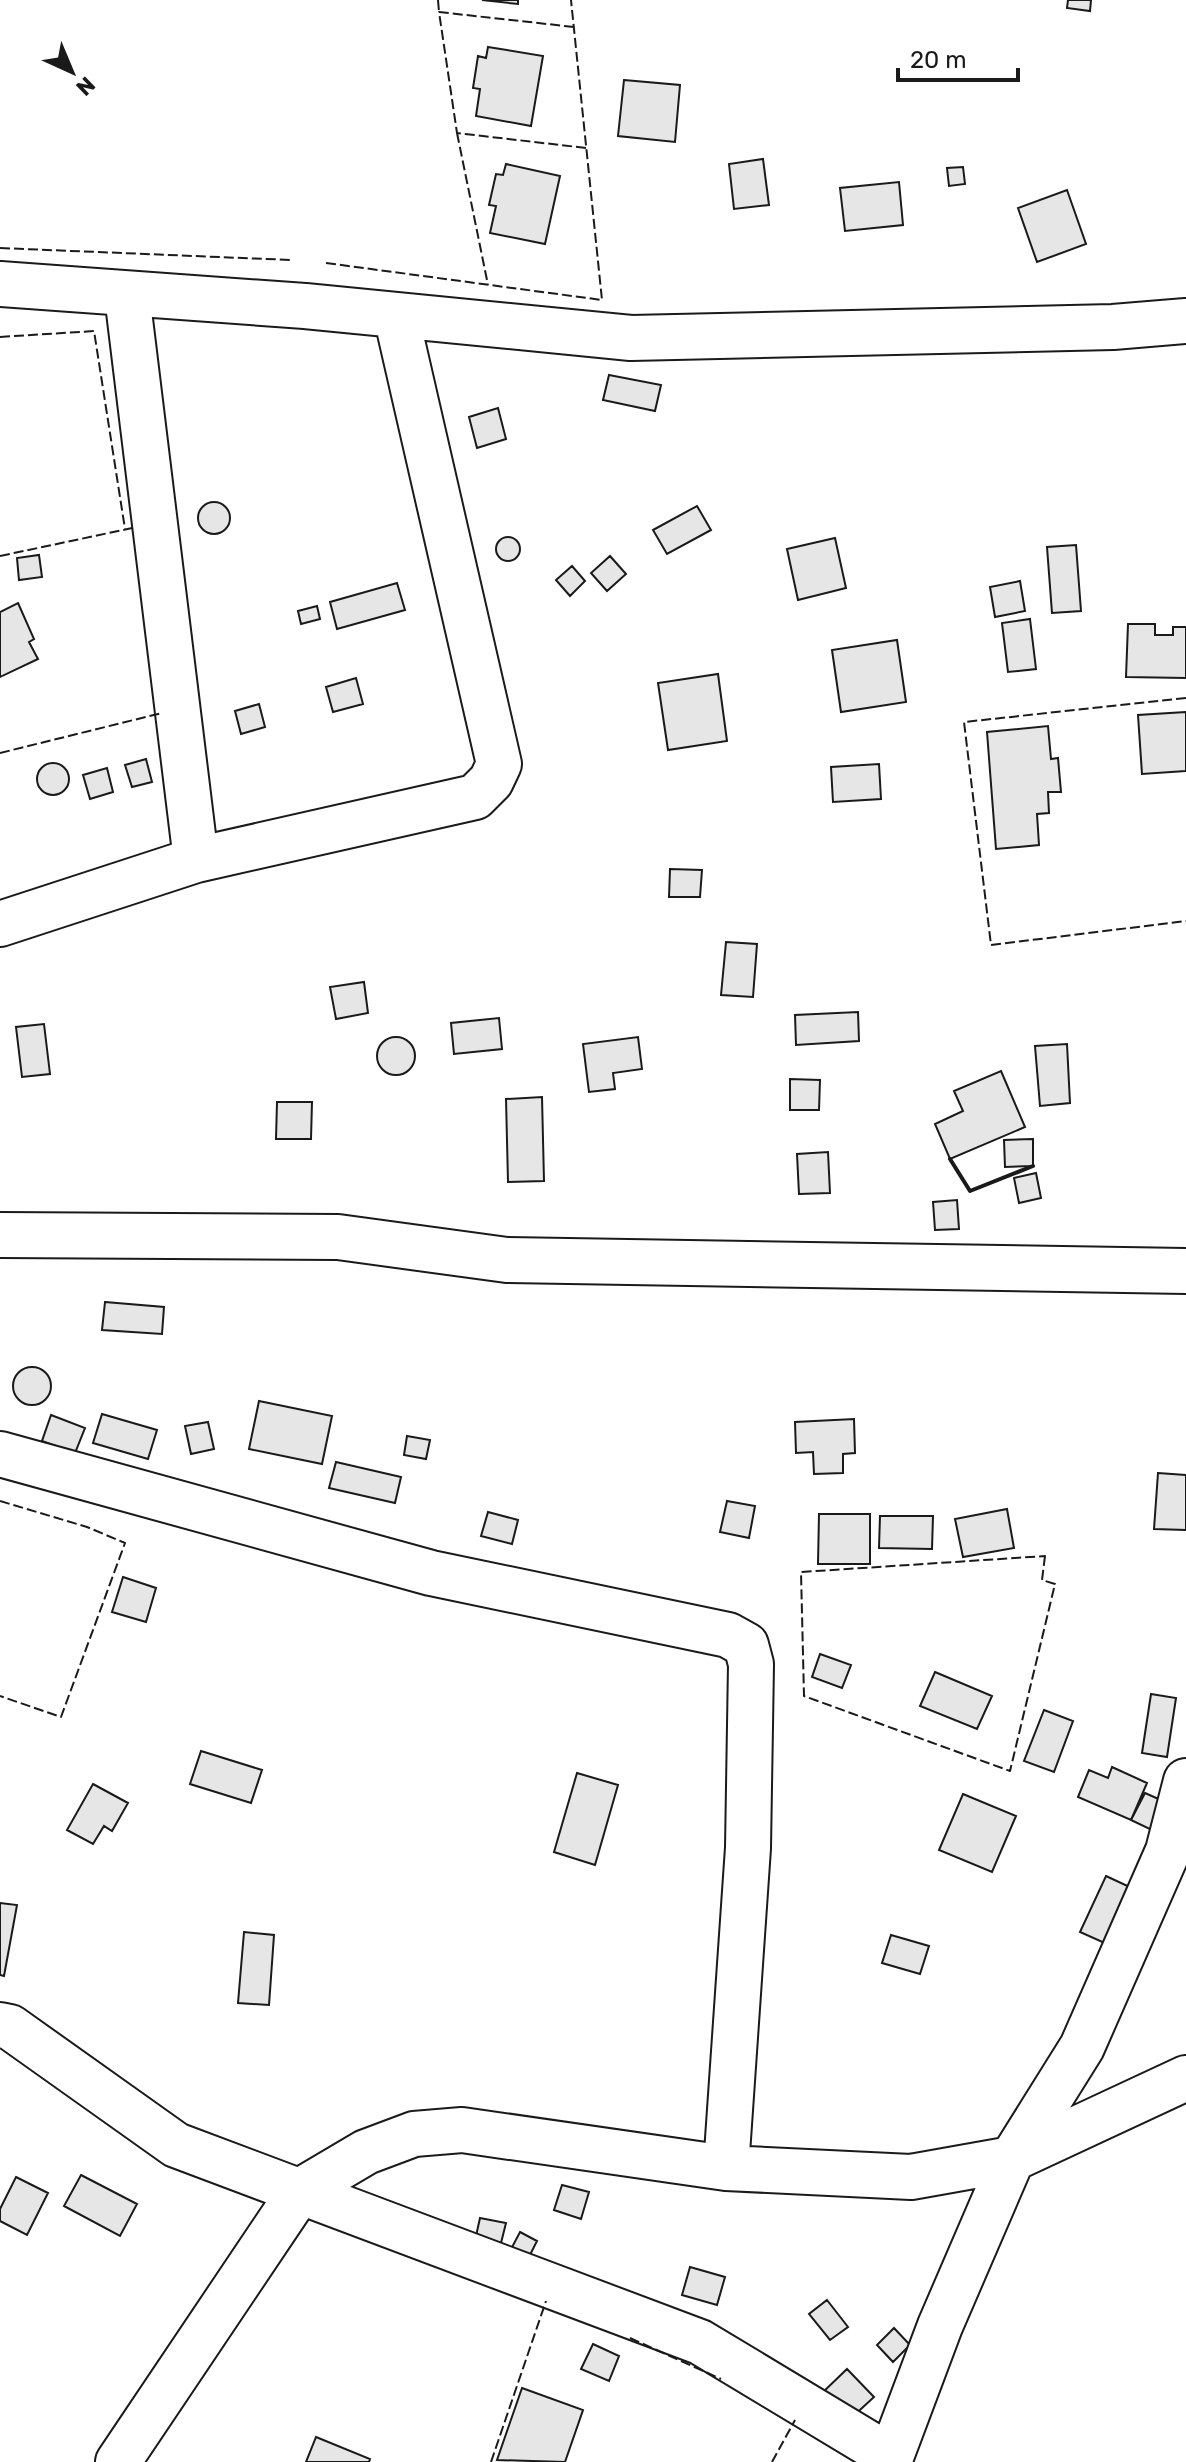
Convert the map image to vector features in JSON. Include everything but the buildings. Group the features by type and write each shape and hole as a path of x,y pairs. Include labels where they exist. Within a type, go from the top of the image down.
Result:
{"street":[{"path":"0,284 396,315 631,338 1113,327 1186,321"},
{"path":"127,295 196,860"},
{"path":"0,924 196,860 475,797 491,781 499,764 396,315"},
{"path":"0,1235 338,1237 507,1260 1186,1271"},
{"path":"0,1454 431,1573 728,1635 746,1645 751,1664 748,1848 726,2168"},
{"path":"0,2025 10,2027 176,2145 700,2342 890,2459 940,2326 1012,2159 1082,2047 1168,1851 1186,1781"},
{"path":"118,2462 300,2191 366,2152 414,2134 462,2130 726,2168 911,2177 1012,2159 1186,2078"}],"fence":[{"path":"438,0 439,12"},
{"path":"326,263 602,300 571,0"},
{"path":"574,27 439,12 457,133 586,148"},
{"path":"457,133 488,285"},
{"path":"0,248 291,260"},
{"path":"0,337 94,331 125,529"},
{"path":"0,556 137,527"},
{"path":"1186,698 964,722 991,945 1186,921"},
{"path":"0,753 162,713"},
{"path":"0,1501 87,1527 125,1543 61,1717 0,1696"},
{"path":"1045,1556 1042,1580 1055,1584 1010,1771 804,1696 801,1572 1045,1556"},
{"path":"491,2462 546,2301"},
{"path":"630,2338 721,2379"},
{"path":"772,2462 795,2420"}],"wall":[{"path":"950,1159 970,1191 1033,1166"}]}
